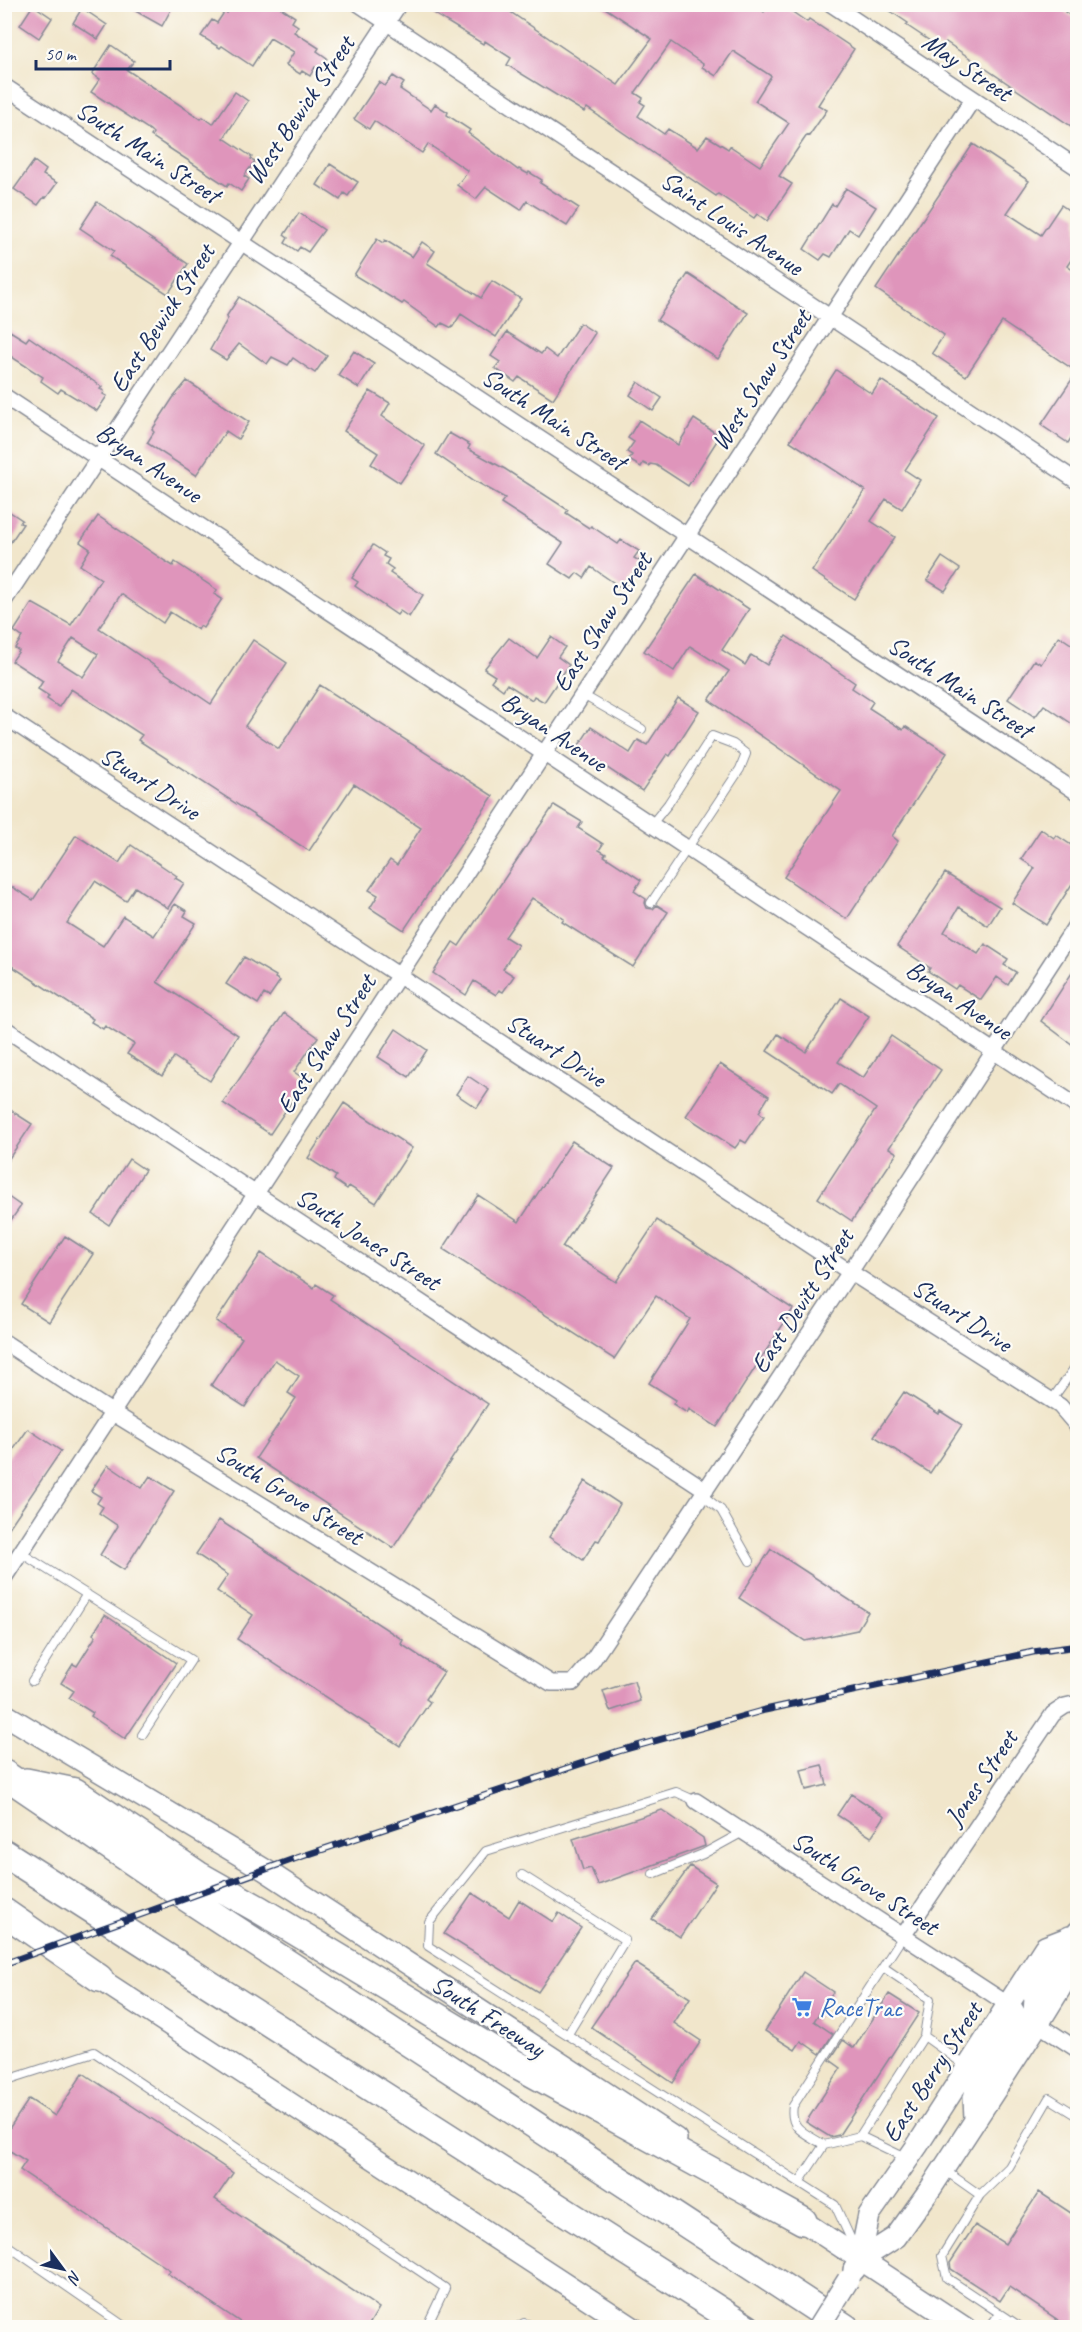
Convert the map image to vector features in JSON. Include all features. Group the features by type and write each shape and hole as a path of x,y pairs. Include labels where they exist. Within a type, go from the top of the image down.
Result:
{"highway":[{"path":"9,1776 75,1792 198,1875 514,2063 802,2222"},
{"path":"9,1776 179,1893 846,2328"},
{"path":"4,1853 747,2328"},
{"path":"4,1912 99,1978"}],"main road":[{"name":"South Freeway","path":"4,1714 265,1870 965,2328"},
{"path":"4,1918 420,2187 633,2328"},
{"name":"East Berry Street","path":"818,2328 860,2260 869,2215 1045,1947 1074,1935 1072,1969 1038,2024 896,2237 860,2260"},
{"path":"975,2119 974,2098 977,2087 1014,2030 1017,2021 1016,2013 1009,2005"}],"street":[{"name":"Saint Louis Avenue","path":"359,4 1077,482"},
{"name":"West Bewick Street","path":"240,241 399,4"},
{"name":"May Street","path":"831,4 1077,168"},
{"name":"South Main Street","path":"4,86 1077,793"},
{"name":"West Shaw Street","path":"687,536 973,99"},
{"name":"East Bewick Street","path":"4,601 240,241"},
{"name":"Bryan Avenue","path":"4,396 1077,1107"},
{"name":"East Shaw Street","path":"4,1578 687,536"},
{"name":"Stuart Drive","path":"4,716 850,1272 1060,1406 1077,1427"},
{"name":"East Devitt Street","path":"551,1683 573,1683 592,1661 850,1272 1077,922"},
{"name":"South Jones Street","path":"4,1028 704,1493"},
{"name":"South Grove Street","path":"4,1342 112,1413 551,1683"},
{"name":"Jones Street","path":"903,1936 1053,1714 1065,1706 1077,1703"},
{"name":"South Grove Street","path":"696,1801 1009,2005"},
{"path":"1038,2024 1077,2050"}],"lane":[{"path":"583,695 642,729"},
{"path":"651,825 668,804 712,736 733,744 746,754 740,769 651,903"},
{"path":"1051,1401 1077,1363"},
{"path":"704,1493 721,1510 750,1561"},
{"path":"21,1553 191,1660 142,1735"},
{"path":"32,1681 87,1594"},
{"path":"696,1801 676,1792 486,1851 429,1922 428,1946 835,2205 860,2260"},
{"path":"653,1874 703,1854 743,1832"},
{"path":"522,1875 625,1940 568,2034"},
{"path":"824,2145 795,2126 791,2119 793,2106 903,1936"},
{"path":"860,2136 924,2036 930,1999 883,1967"},
{"path":"924,2036 968,2067"},
{"path":"4,2081 94,2052 445,2288 426,2328"},
{"path":"1022,2328 946,2278 942,2256 980,2195 1009,2167 1049,2098 1077,2116"},
{"path":"800,2181 824,2145 860,2136 908,2158"},
{"path":"942,2169 980,2195"},
{"path":"4,2242 127,2328"},
{"path":"989,2328 1000,2313"},
{"path":"516,2328 524,2323 539,2328"}],"building":[{"path":"123,4 174,4 162,26"},
{"path":"233,4 275,4 295,17 292,22 298,26 294,32 319,48 317,51 327,58 320,70 315,67 310,76 302,71 300,74 286,65 294,52 270,38 252,66 222,46 220,48 201,36 212,20 217,23"},
{"path":"418,4 513,4 509,11 618,85 652,39 599,4 753,4 764,12 769,4 781,4 807,22 809,19 854,49 818,105 827,110 779,176 792,184 767,221 757,214 754,218 718,194 716,196 587,108 584,112 507,65 511,58 485,41 483,44","holes":["671,42 703,64 702,67 716,76 733,51 771,76 755,101 789,123 760,166 730,146 728,149 707,136 698,148 668,129 664,134 638,116 645,105 640,102 643,98 635,93"]},
{"path":"880,4 1059,4 1067,9 1065,12 1077,20 1077,130 946,42 942,49"},
{"path":"33,5 52,18 39,38 20,25"},
{"path":"82,8 107,25 98,39 73,23"},
{"path":"111,45 134,61 127,70 201,119 203,117 213,124 235,92 248,101 224,138 255,161 244,176 249,179 241,191 229,183 227,186 166,146 151,136 153,133 150,130 91,92 100,79 92,74"},
{"path":"393,76 404,83 400,89 431,110 435,104 448,112 447,115 470,130 468,133 518,170 528,174 529,172 542,180 540,183 579,208 567,226 527,201 521,210 486,187 476,199 457,185 468,171 428,144 422,153 374,121 369,129 354,119 379,82 385,86"},
{"path":"973,144 1029,181 1007,213 1041,235 1061,205 1077,216 1077,251 1067,266 1077,273 1077,372 1002,322 966,376 932,353 944,335 876,289"},
{"path":"34,161 46,170 43,175 57,183 38,205 14,189"},
{"path":"330,164 358,182 348,196 344,193 340,200 317,185"},
{"path":"846,188 876,207 858,235 849,229 831,257 825,254 820,260 804,249 832,204 835,206"},
{"path":"97,202 188,264 168,294 110,256 114,251 80,228"},
{"path":"299,213 324,230 308,252 300,247 297,251 285,243 288,238 284,235"},
{"path":"377,239 383,243 385,240 412,257 422,242 435,251 427,263 481,298 492,281 521,299 496,337 461,314 452,328 442,323 439,327 404,302 402,304 354,275"},
{"path":"688,274 748,313 718,359 657,320"},
{"path":"239,297 327,356 315,373 293,358 288,365 272,357 267,364 239,344 226,360 210,350 228,318 226,317"},
{"path":"580,323 595,333 553,399 519,377 515,382 495,368 500,362 491,356 507,332 541,354 545,349 557,358"},
{"path":"10,331 26,341 29,337 102,387 100,389 107,396 97,411 61,389 58,393 41,381 43,377 4,352 4,339"},
{"path":"354,351 374,364 359,388 338,375"},
{"path":"836,370 872,394 881,380 939,418 905,470 920,480 902,509 886,499 871,521 895,537 854,599 812,571 865,490 790,441"},
{"path":"1077,372 1077,429 1068,443 1041,425"},
{"path":"187,381 249,422 238,439 226,431 196,475 147,443 154,432 152,430"},
{"path":"638,382 662,398 653,411 630,395"},
{"path":"370,391 390,403 382,416 425,446 400,483 371,464 378,453 344,431"},
{"path":"694,419 720,436 688,486 656,465 650,464 649,466 643,463 641,467 629,460 632,455 627,452 634,442 628,438 639,420 678,445"},
{"path":"449,433 470,445 468,449 505,469 568,510 566,513 589,528 591,526 618,544 621,540 639,551 634,558 641,562 623,589 591,567 584,578 577,573 572,579 549,564 563,543 501,503 505,498 436,454"},
{"path":"4,508 22,520 20,523 23,524 4,552"},
{"path":"98,516 173,566 175,562 217,590 214,594 222,599 203,628 200,626 198,630 170,612 163,623 121,594 99,628 211,704 253,640 287,663 245,726 279,749 320,685 493,796 404,930 370,908 378,895 369,890 390,860 397,865 421,828 354,784 309,851 138,740 142,735 71,689 59,707 47,699 49,696 38,689 43,681 12,661 19,651 15,648 22,637 14,631 32,603 71,625 101,579 80,565 90,549 80,542","holes":["73,638 98,654 83,677 58,661"]},
{"path":"373,545 385,553 383,556 389,559 386,564 393,569 390,573 423,595 409,617 400,611 397,615 355,586 358,582 352,578"},
{"path":"942,557 960,569 945,591 927,580"},
{"path":"696,574 749,609 722,650 745,665 751,655 767,665 786,636 855,683 852,688 873,702 869,708 903,730 905,726 947,753 892,836 898,841 847,919 784,877 841,791 709,700 729,671 690,646 674,671 644,651"},
{"path":"1059,636 1077,648 1077,727 1044,705 1035,717 1008,699 1034,660 1041,664"},
{"path":"551,637 565,647 558,657 569,665 544,702 534,696 532,700 507,684 503,690 491,681 495,676 484,669 509,638 537,658"},
{"path":"678,698 699,711 670,756 667,754 642,791 577,748 591,727 630,753 638,740 647,745"},
{"path":"554,805 582,822 578,828 603,844 599,850 606,854 604,856 641,880 634,891 646,899 647,908 653,909 657,905 668,912 633,967 562,922 564,919 532,898 505,937 518,945 503,969 514,976 503,992 499,990 496,995 474,981 466,995 433,973 453,942 459,946"},
{"path":"1041,829 1054,838 1056,835 1077,849 1077,876 1046,925 1012,903 1035,868 1021,859"},
{"path":"76,835 119,863 131,845 184,883 168,908 135,887 126,901 95,881 67,923 103,946 123,916 154,936 175,904 187,911 184,916 196,923 157,982 238,1035 210,1081 174,1057 162,1076 127,1054 134,1044 105,1026 103,1029 91,1022 93,1019 4,961 4,882 33,900"},
{"path":"945,873 1000,907 988,926 959,907 944,932 978,954 985,944 1008,959 1004,965 1016,972 1008,985 997,977 981,1000 958,985 955,989 928,971 930,968 897,946"},
{"path":"244,957 276,976 275,978 280,981 269,997 264,994 258,1004 226,984"},
{"path":"1077,965 1077,1048 1041,1021"},
{"path":"841,998 869,1016 838,1062 863,1078 891,1036 941,1070 889,1148 897,1153 852,1221 818,1198 876,1109 839,1084 832,1094 767,1051 778,1034 806,1052"},
{"path":"284,1013 318,1037 294,1072 306,1080 270,1134 223,1103"},
{"path":"396,1029 427,1050 409,1077 378,1057"},
{"path":"720,1064 769,1096 759,1112 764,1116 746,1143 741,1140 735,1148 686,1116"},
{"path":"468,1076 489,1090 477,1108 456,1094"},
{"path":"344,1103 412,1148 376,1203 349,1186 347,1189 334,1180 336,1176 308,1158"},
{"path":"4,1106 32,1124 4,1166"},
{"path":"572,1141 614,1168 562,1247 616,1282 657,1220 793,1309 717,1427 689,1409 687,1413 673,1404 676,1400 649,1383 690,1319 656,1296 614,1359 443,1249 478,1195 519,1222"},
{"path":"129,1159 145,1170 109,1225 93,1214"},
{"path":"4,1194 21,1206 4,1230"},
{"path":"65,1236 93,1254 49,1322 21,1304"},
{"path":"261,1253 314,1288 316,1284 333,1295 330,1299 488,1404 393,1548 256,1458 296,1398 288,1393 299,1376 275,1360 245,1407 211,1385 242,1338 216,1321"},
{"path":"904,1392 939,1414 940,1411 962,1425 930,1473 874,1436"},
{"path":"28,1429 61,1451 4,1535 4,1463"},
{"path":"108,1465 142,1488 150,1476 174,1491 124,1570 100,1555 118,1526 99,1513 103,1507 97,1503 101,1497 91,1491"},
{"path":"585,1481 620,1504 599,1541 596,1540 583,1560 549,1537"},
{"path":"219,1520 403,1640 401,1644 444,1672 426,1699 430,1702 400,1746 237,1639 253,1615 217,1591 228,1575 196,1554"},
{"path":"771,1549 868,1612 857,1630 805,1641 739,1598"},
{"path":"105,1615 176,1663 125,1739 91,1716 93,1713 69,1698 74,1691 61,1683 73,1664 77,1666 96,1636 93,1634"},
{"path":"634,1681 640,1701 610,1711 603,1691"},
{"path":"822,1765 827,1785 806,1790 801,1770"},
{"path":"851,1794 885,1816 871,1837 837,1815"},
{"path":"662,1810 703,1838 705,1846 598,1885 591,1868 583,1870 573,1839"},
{"path":"690,1866 716,1883 680,1937 652,1919"},
{"path":"472,1893 509,1917 519,1900 553,1922 559,1913 581,1928 538,1992 444,1934"},
{"path":"635,1963 690,1998 674,2023 701,2041 673,2083 591,2027"},
{"name":"RaceTrac","path":"803,1972 833,1992 814,2021 833,2034 820,2054 801,2041 795,2050 765,2031"},
{"name":"RaceTrac","path":"889,1994 919,2013 839,2135 830,2137 806,2122 841,2068 830,2060 843,2040 854,2048"},
{"path":"83,2073 233,2173 215,2199 379,2308 367,2328 249,2328 167,2273 170,2270 20,2170 26,2161 4,2147 4,2136 29,2099 55,2116"},
{"path":"1039,2192 1077,2217 1077,2328 1070,2328 1009,2287 1000,2301 951,2269 950,2263 975,2225 1005,2244"}],"railway":[{"path":"4,1964 294,1859 619,1751 765,1710 1033,1652 1078,1646"}],"place":[{"name":"RaceTrac","path":"802,2007"}]}
